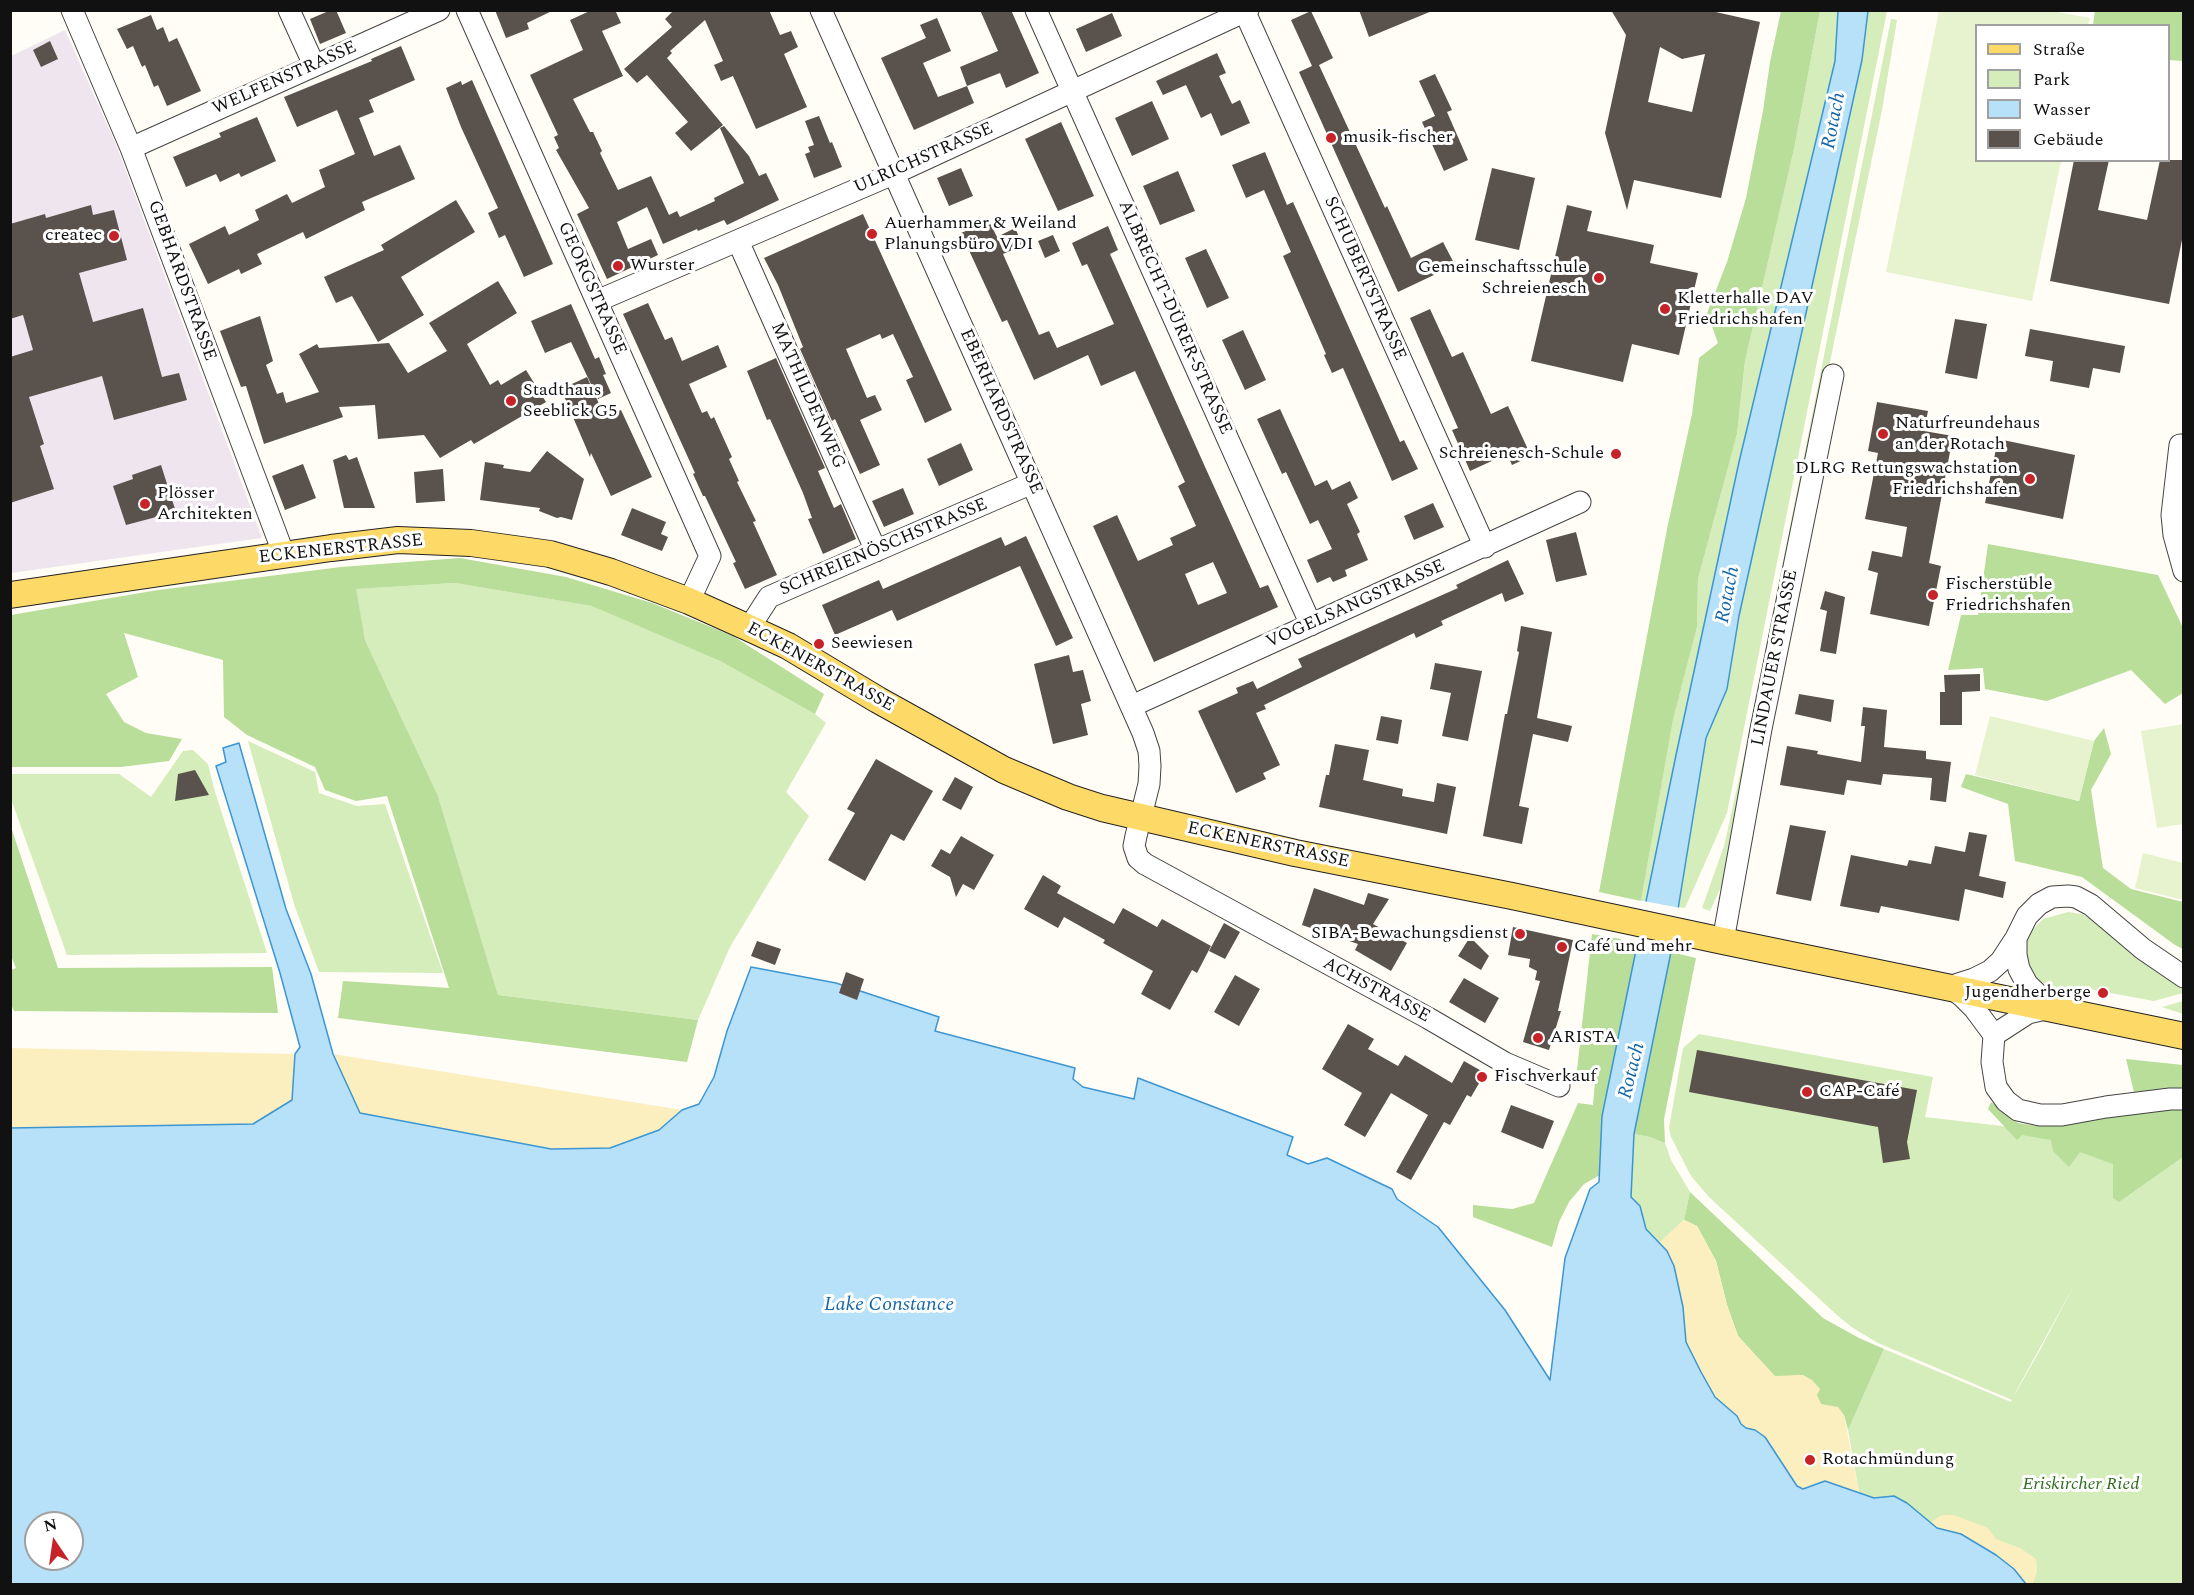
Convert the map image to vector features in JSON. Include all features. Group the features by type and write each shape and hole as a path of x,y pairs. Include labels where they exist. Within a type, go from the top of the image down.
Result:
{"main road":[{"name":"ECKENERSTRASSE","path":"10,595 398,540 435,540 480,544 550,554 611,572 689,601 788,646 878,700 1004,770 1068,797 1141,818 1295,853 1712,939"},
{"path":"1712,939 2184,1036"}],"street":[{"name":"GEBHARDSTRASSE","path":"72,10 131,148 284,555"},
{"path":"290,10 314,66"},
{"name":"WELFENSTRASSE","path":"131,148 439,10"},
{"name":"GEORGSTRASSE","path":"467,10 710,556 689,601"},
{"name":"EBERHARDSTRASSE","path":"821,10 1143,733 1149,750 1150,766 1149,784 1141,818"},
{"name":"ALBRECHT-DÜRER-STRASSE","path":"1036,10 1311,625"},
{"name":"ULRICHSTRASSE","path":"597,302 893,174 1246,11"},
{"name":"SCHUBERTSTRASSE","path":"1246,11 1485,547"},
{"name":"MATHILDENWEG","path":"738,241 876,551"},
{"name":"LINDAUER STRASSE","path":"1712,939 1761,729 1833,375"},
{"path":"2180,445 2172,515 2174,535 2184,571"},
{"name":"SCHREIENÖSCHSTRASSE","path":"749,628 769,597 1032,483"},
{"name":"VOGELSANGSTRASSE","path":"1132,706 1580,502"},
{"name":"ACHSTRASSE","path":"1141,818 1134,846 1138,858 1145,864 1428,1018 1505,1063 1559,1086"},
{"path":"1948,987 1990,971 2001,961 2027,916 2039,904 2052,897 2076,897 2091,904 2143,949 2184,977"},
{"path":"2016,938 2019,969 2027,984 2051,1007"},
{"path":"1948,987 1968,1002 1994,1035 1992,1062 1996,1087 2006,1101 2018,1110 2040,1115 2062,1115 2106,1107 2184,1099"},
{"path":"1994,1035 2028,1013 2051,1007"}],"shaded area":[{"path":"65,30 117,147 262,538 11,573 11,56"}],"green space":[{"path":"1781,11 1820,11 1794,149 1745,361 1737,434 1698,579 1697,627 1673,720 1641,901 1599,892 1667,529 1692,414 1699,358 1718,343 1707,313 1727,262 1746,198"},
{"path":"1820,11 1838,11 1835,61 1739,462 1647,901 1641,901 1673,720 1697,627 1698,579 1737,434 1745,361 1794,149"},
{"path":"1868,11 1887,11 1727,813 1685,908 1678,907 1706,738 1727,689 1739,616 1862,60"},
{"path":"1939,11 2052,11 2090,18 2088,24 1975,24 1975,162 2061,162 2032,301 1886,272"},
{"path":"2095,11 2183,11 2183,61 2170,60 2170,24 2093,24"},
{"path":"1891,19 1897,20 1882,110 1722,885 1710,911 1702,908 1724,846 1745,752"},
{"path":"1988,544 2158,575 2183,628 2183,693 2165,704 2131,670 2047,701 1985,689 1983,668 1948,670 1961,615 1978,615"},
{"path":"460,558 566,577 652,603 733,636 824,694 815,714 720,661 592,606 455,583 356,589 365,640 438,796 498,995 698,1020 687,1062 338,1018 343,981 449,988 387,796 356,801 325,790 315,767 247,735 224,717 223,660 124,633 138,677 106,694 124,722 146,733 182,739 169,761 121,767 11,767 11,615 158,590 341,567"},
{"path":"455,583 593,606 720,661 815,714 826,723 786,792 809,816 730,947 698,1020 498,995 438,796 365,640 355,589"},
{"path":"1990,716 2094,741 2079,801 1975,775"},
{"path":"2183,724 2183,824 2157,828 2141,731"},
{"path":"2104,728 2111,754 2091,790 2103,868 2131,889 2183,902 2183,949 2082,877 2015,861 2008,804 1961,787 1966,774 2079,801 2094,741"},
{"path":"248,741 315,772 319,793 357,806 385,804 443,973 319,972 295,907"},
{"path":"193,750 208,764 267,953 67,955 11,799 11,774 119,774 151,797 183,751"},
{"path":"10,824 58,968 272,967 278,1013 14,1011 10,1002 11,970 16,968 10,953"},
{"path":"2143,853 2183,863 2183,900 2135,888"},
{"path":"2068,912 2082,914 2093,920 2183,985 2183,993 2154,1001 2088,989 2052,989 2035,978 2027,966 2026,941 2043,919"},
{"path":"1592,934 1621,939 1621,943 1637,946 1602,1116 1600,1175 1584,1184 1569,1202 1559,1222 1552,1247 1473,1217 1473,1205 1512,1209 1534,1203 1578,1103 1593,1105 1595,1082 1576,1079"},
{"path":"1671,952 1696,958 1664,1119 1665,1143 1634,1134"},
{"path":"2183,1001 2183,1014 2162,1007"},
{"name":"Eriskircher Ried","path":"1699,1034 1933,1077 1925,1117 2036,1130 2157,1114 2120,1201 2183,1157 2183,1584 1817,1584 1859,1492 1848,1430 1884,1349 2011,1402 2012,1400 1878,1343 1853,1328 1709,1197 1691,1176 1671,1137 1669,1128 1683,1048","holes":["2077,1280 2040,1350 2015,1394"]},
{"path":"2126,1059 2183,1065 2183,1088 2134,1092"},
{"path":"1991,1102 2018,1123 2037,1126 2064,1124 2106,1115 2183,1108 2183,1157 2119,1202 2113,1198 2113,1164 2080,1152 2069,1167 2053,1151 2051,1140 2022,1135 2017,1140 1988,1109"},
{"path":"1634,1134 1665,1143 1671,1160 1690,1192 1684,1220 1659,1243 1646,1229 1642,1214 1631,1197"},
{"path":"1690,1192 1823,1318 1884,1349 1848,1430 1844,1415 1821,1404 1803,1375 1775,1377 1738,1336 1727,1305 1716,1261 1697,1226 1684,1220"}],"sand":[{"path":"11,1048 295,1054 292,1100 253,1124 11,1128"},
{"path":"333,1054 682,1110 659,1130 610,1148 551,1149 360,1113"},
{"path":"1684,1220 1697,1226 1716,1261 1727,1305 1738,1336 1775,1376 1803,1375 1812,1380 1820,1389 1817,1395 1821,1404 1838,1407 1844,1415 1859,1492 1825,1481 1803,1489 1797,1486 1755,1430 1741,1424 1737,1416 1715,1397 1686,1342 1684,1325 1659,1243"},
{"path":"1942,1515 1954,1515 1988,1528 1996,1539 2020,1548 2036,1559 2037,1571 2033,1584 2026,1584 2014,1569 1996,1555 1961,1534 1937,1528 1931,1522"}],"water":[{"name":"Lake Constance","path":"1838,11 1868,11 1862,60 1739,616 1727,689 1706,738 1671,952 1634,1134 1631,1197 1640,1206 1646,1229 1667,1251 1674,1266 1683,1307 1686,1342 1715,1397 1737,1416 1746,1428 1755,1430 1765,1437 1797,1486 1803,1489 1825,1481 1874,1498 1894,1496 1907,1503 1937,1528 1961,1534 1996,1555 2014,1569 2026,1584 11,1584 10,1128 253,1124 292,1100 295,1054 300,1047 280,973 216,766 226,762 223,748 239,743 286,909 311,974 333,1054 360,1113 551,1149 610,1148 659,1130 682,1110 699,1104 714,1077 727,1031 751,967 836,983 939,1017 935,1031 1075,1068 1073,1079 1083,1087 1134,1099 1138,1078 1293,1137 1287,1155 1308,1164 1327,1158 1392,1189 1397,1199 1438,1227 1505,1310 1550,1380 1565,1258 1590,1189 1599,1182 1602,1116 1739,462 1835,61"}],"pier":[{"path":"1643,901 1681,908 1674,953 1634,946"}],"building":[{"path":"336,10 346,33 320,44 310,19"},
{"path":"495,10 554,10 527,23 529,29 506,38"},
{"path":"592,10 615,10 621,23 602,31 623,76 573,99 590,132 593,132 602,151 600,153 618,190 651,176 669,215 677,211 680,217 715,201 714,198 744,183 720,128 724,126 749,156 759,176 766,173 779,200 727,225 724,220 663,244 647,207 617,222 628,249 651,239 658,255 607,279 577,214 589,208 556,150 559,148 554,137 558,135 530,75 583,50 570,20"},
{"path":"674,10 769,10 780,35 791,31 798,47 784,54 807,107 756,129 733,76 721,81 714,65 723,61 705,20 670,51 672,53 667,58 723,125 691,151 675,133 688,122 647,75 637,83 624,69 672,27 665,19"},
{"path":"980,10 1011,10 1039,73 1006,88 1000,73 967,86 960,67 998,51"},
{"path":"1359,10 1432,10 1432,11 1369,37"},
{"path":"1611,10 1707,10 1760,22 1721,198 1634,180 1627,210 1605,133 1626,35","holes":["1660,47 1682,59 1705,54 1692,112 1648,102"]},
{"path":"1311,11 1333,58 1319,65 1385,208 1387,206 1411,258 1443,242 1455,265 1398,292 1299,72 1312,66 1291,20"},
{"path":"1112,13 1122,36 1086,52 1076,29"},
{"path":"151,15 157,30 163,27 169,42 177,38 201,91 167,106 158,85 154,87 145,65 142,67 133,46 127,49 117,29"},
{"path":"937,18 951,51 923,63 938,97 967,86 974,103 914,130 881,58 926,38 920,25"},
{"path":"50,41 58,59 41,67 33,50"},
{"path":"401,46 415,80 369,100 374,112 359,118 374,156 400,145 415,179 362,202 365,210 306,239 303,232 257,254 262,264 241,274 239,269 208,284 189,244 225,226 229,235 259,220 255,210 287,194 292,203 325,187 319,170 355,154 337,110 297,127 284,97 372,61 371,59"},
{"path":"1217,53 1226,73 1219,76 1232,104 1240,100 1250,123 1221,136 1211,113 1201,118 1186,85 1163,95 1156,81"},
{"path":"1435,74 1452,110 1447,112 1468,160 1444,171 1422,122 1435,116 1419,81"},
{"path":"472,80 553,264 524,277 505,235 499,238 488,213 498,208 446,88 461,81 462,85"},
{"path":"1152,101 1169,139 1132,156 1115,118"},
{"path":"819,116 842,167 814,178 805,154 810,152 808,147 814,145 805,121"},
{"path":"257,117 276,161 241,177 239,173 220,182 216,174 186,187 173,157 221,137 219,133"},
{"path":"1061,122 1094,196 1058,211 1025,139"},
{"path":"1265,152 1287,205 1293,202 1400,442 1404,440 1418,469 1392,481 1343,368 1332,373 1324,355 1326,354 1283,256 1291,252 1264,190 1246,198 1232,165"},
{"path":"2184,160 2184,230 2169,304 2050,281 2074,162 2109,162 2098,210 2147,220 2160,162"},
{"path":"961,168 973,196 949,206 937,178"},
{"path":"1492,168 1535,178 1519,250 1475,240"},
{"path":"1178,171 1195,211 1160,225 1143,186"},
{"path":"456,200 475,232 401,277 424,315 378,342 352,296 336,303 324,277 384,250 381,245"},
{"path":"91,205 93,215 114,210 127,260 79,273 93,322 143,308 162,377 179,373 187,400 114,420 102,376 29,397 44,444 40,446 54,489 10,503 10,357 33,350 23,315 10,319 10,224 45,214 46,218"},
{"path":"1567,205 1592,211 1587,231 1654,245 1650,263 1698,273 1679,355 1632,344 1623,382 1531,361"},
{"path":"863,214 952,410 925,423 906,380 913,377 893,334 882,339 880,334 846,349 867,398 875,395 882,410 860,420 880,465 860,474 835,419 832,421 800,349 803,347 778,285 764,258"},
{"path":"989,221 997,237 1015,228 1023,245 1003,254 1039,335 1049,331 1057,348 1114,324 1087,264 1082,266 1072,243 1108,226 1118,250 1110,254 1260,588 1268,585 1278,607 1154,662 1093,526 1117,515 1138,561 1173,545 1170,538 1196,526 1178,486 1185,482 1135,371 1101,386 1088,355 1034,380 1007,320 1002,322 961,233","holes":["1213,562 1227,593 1198,605 1185,574"]},
{"path":"1053,235 1060,251 1045,258 1038,241"},
{"path":"1206,249 1229,298 1207,308 1185,258"},
{"path":"498,281 517,313 467,344 490,385 498,380 501,385 526,370 546,402 474,444 471,440 440,458 424,435 378,439 375,405 339,407 343,417 264,444 246,386 241,387 220,331 260,316 273,361 266,365 277,394 283,392 286,403 319,392 299,354 317,344 319,348 389,343 408,373 447,351 429,323"},
{"path":"648,303 665,340 672,337 682,361 718,345 727,367 689,384 702,413 707,411 711,419 714,417 732,457 729,459 739,481 737,482 756,521 753,522 777,575 745,589 733,563 736,562 703,496 693,474 695,473 623,314"},
{"path":"571,304 595,359 599,357 606,374 603,375 611,393 598,399 571,342 545,353 531,321"},
{"path":"1430,309 1452,357 1463,352 1491,414 1508,406 1531,456 1512,465 1507,454 1470,471 1452,430 1458,428 1410,318"},
{"path":"1955,319 1987,324 1977,379 1945,373"},
{"path":"2030,329 2125,346 2120,373 2093,368 2089,388 2050,381 2053,361 2025,356"},
{"path":"1243,330 1266,380 1245,390 1222,340"},
{"path":"776,358 825,468 818,471 834,508 841,504 856,539 823,554 808,519 812,518 803,493 770,419 767,420 747,371"},
{"path":"587,377 605,417 621,410 652,477 611,496 591,453 590,457 561,389"},
{"path":"1877,402 1928,411 1924,431 1953,436 1929,563 1941,566 1929,626 1870,614 1878,573 1868,570 1872,551 1902,557 1907,527 1865,519 1878,453 1868,451"},
{"path":"1280,409 1315,486 1327,480 1332,490 1350,481 1358,498 1347,504 1360,532 1357,534 1368,560 1345,570 1347,576 1333,582 1330,577 1317,583 1307,560 1332,549 1318,520 1310,524 1286,472 1282,474 1257,419"},
{"name":"DLRG Rettungswachstation Friedrichshafen","path":"1998,439 2075,455 2063,519 1985,503"},
{"path":"961,443 973,470 939,486 927,459"},
{"path":"547,451 584,479 572,520 557,518 539,511 540,508 480,500 485,462 504,465 503,468 530,472"},
{"path":"346,455 349,460 357,457 375,508 344,508 333,460"},
{"path":"303,464 316,498 285,510 272,476"},
{"path":"161,465 175,509 159,514 160,516 126,525 113,486 133,479 132,475"},
{"path":"443,469 445,501 416,503 414,472"},
{"path":"903,488 914,514 884,527 872,501"},
{"path":"1433,503 1444,527 1414,540 1404,516"},
{"path":"632,508 666,522 661,534 668,537 662,551 621,535"},
{"path":"1576,532 1587,575 1556,582 1546,540"},
{"path":"1026,536 1073,638 1056,646 1020,566 897,621 892,610 835,635 822,605 879,580 883,589 1001,537 1005,546"},
{"path":"1508,560 1524,594 1505,602 1502,593 1441,621 1443,625 1416,638 1414,633 1264,705 1266,709 1256,713 1280,765 1263,773 1266,779 1236,793 1198,711 1238,693 1236,688 1253,681 1257,689 1302,667 1298,659 1458,588 1456,585"},
{"path":"1825,591 1845,597 1836,654 1820,651 1827,611 1820,609"},
{"path":"1521,626 1552,632 1537,718 1572,726 1568,742 1533,734 1519,806 1529,808 1522,844 1483,836 1505,714 1507,714 1519,652 1517,651"},
{"path":"1069,655 1073,672 1083,670 1091,701 1081,704 1088,735 1053,744 1034,664"},
{"path":"1435,663 1482,671 1468,741 1442,736 1451,693 1430,689"},
{"path":"1980,674 1980,691 1962,692 1962,725 1940,725 1940,692 1945,692 1944,675"},
{"path":"1799,694 1834,700 1831,722 1795,714"},
{"path":"1863,707 1887,710 1884,747 1926,751 1926,759 1951,762 1946,802 1930,800 1932,778 1883,774 1881,785 1847,780 1844,795 1780,785 1787,746 1861,762 1865,726 1861,726"},
{"path":"1381,716 1402,720 1398,744 1376,740"},
{"path":"1335,744 1369,750 1363,780 1403,789 1402,796 1434,802 1437,783 1456,787 1447,834 1319,807 1326,775 1329,775"},
{"path":"876,759 933,791 904,841 891,834 865,881 828,860 855,813 847,809"},
{"path":"195,770 209,795 175,801 178,774"},
{"path":"955,777 973,787 961,810 942,800"},
{"path":"1790,825 1826,831 1811,901 1776,894"},
{"path":"1969,832 1987,835 1979,876 2006,882 2003,898 1965,889 1959,921 1881,906 1879,913 1840,906 1851,855 1907,866 1909,860 1931,864 1935,846 1965,852"},
{"path":"961,836 994,855 974,890 963,884 956,897 950,877 931,866 941,849 950,854"},
{"path":"1043,875 1061,886 1057,893 1114,924 1123,908 1157,927 1162,919 1211,946 1197,973 1192,970 1170,1010 1141,994 1153,971 1103,943 1105,940 1064,917 1058,928 1024,909"},
{"path":"1314,888 1364,905 1368,893 1389,899 1373,924 1407,943 1391,971 1355,950 1358,944 1302,925"},
{"path":"1224,923 1240,932 1225,959 1209,951"},
{"path":"1513,927 1573,940 1558,1011 1561,1011 1549,1050 1523,1042 1540,981 1535,980 1537,971 1529,967 1530,959 1508,955"},
{"path":"1470,937 1489,956 1481,970 1458,956"},
{"path":"757,941 781,949 775,965 751,956"},
{"path":"846,972 864,979 857,1000 839,993"},
{"path":"1235,975 1260,989 1239,1026 1214,1012"},
{"path":"1464,978 1499,998 1485,1023 1449,1002"},
{"path":"1348,1024 1374,1039 1368,1049 1398,1066 1405,1055 1452,1083 1464,1061 1485,1073 1471,1097 1467,1095 1450,1125 1444,1122 1411,1180 1396,1172 1428,1115 1391,1093 1365,1137 1344,1125 1362,1093 1322,1069"},
{"path":"1697,1050 1917,1090 1907,1142 1910,1159 1883,1163 1878,1127 1689,1092"},
{"path":"1511,1105 1554,1121 1543,1149 1501,1132"}],"place":[{"name":"musik-fischer","path":"1331,138"},
{"name":"Auerhammer & Weiland Planungsbüro VDI","path":"872,234"},
{"name":"createc","path":"114,236"},
{"name":"Wurster","path":"618,266"},
{"name":"Gemeinschaftsschule Schreienesch","path":"1599,278"},
{"name":"Kletterhalle DAV Friedrichshafen","path":"1665,309"},
{"name":"Stadthaus Seeblick G5","path":"511,401"},
{"name":"Naturfreundehaus an der Rotach","path":"1883,434"},
{"name":"Schreienesch-Schule","path":"1616,454"},
{"name":"DLRG Rettungswachstation Friedrichshafen","path":"2030,479"},
{"name":"Plösser Architekten","path":"145,504"},
{"name":"Fischerstüble Friedrichshafen","path":"1933,595"},
{"name":"Seewiesen","path":"819,644"},
{"name":"SIBA-Bewachungsdienst","path":"1520,934"},
{"name":"Café und mehr","path":"1562,947"},
{"name":"Jugendherberge","path":"2103,993"},
{"name":"ARISTA","path":"1538,1038"},
{"name":"Fischverkauf","path":"1482,1077"},
{"name":"CAP-Café","path":"1807,1092"},
{"name":"Rotachmündung","path":"1810,1460"}],"water label":[{"name":"Rotach","path":"1835,121"},
{"name":"Rotach","path":"1729,595"},
{"name":"Rotach","path":"1633,1071"}]}
